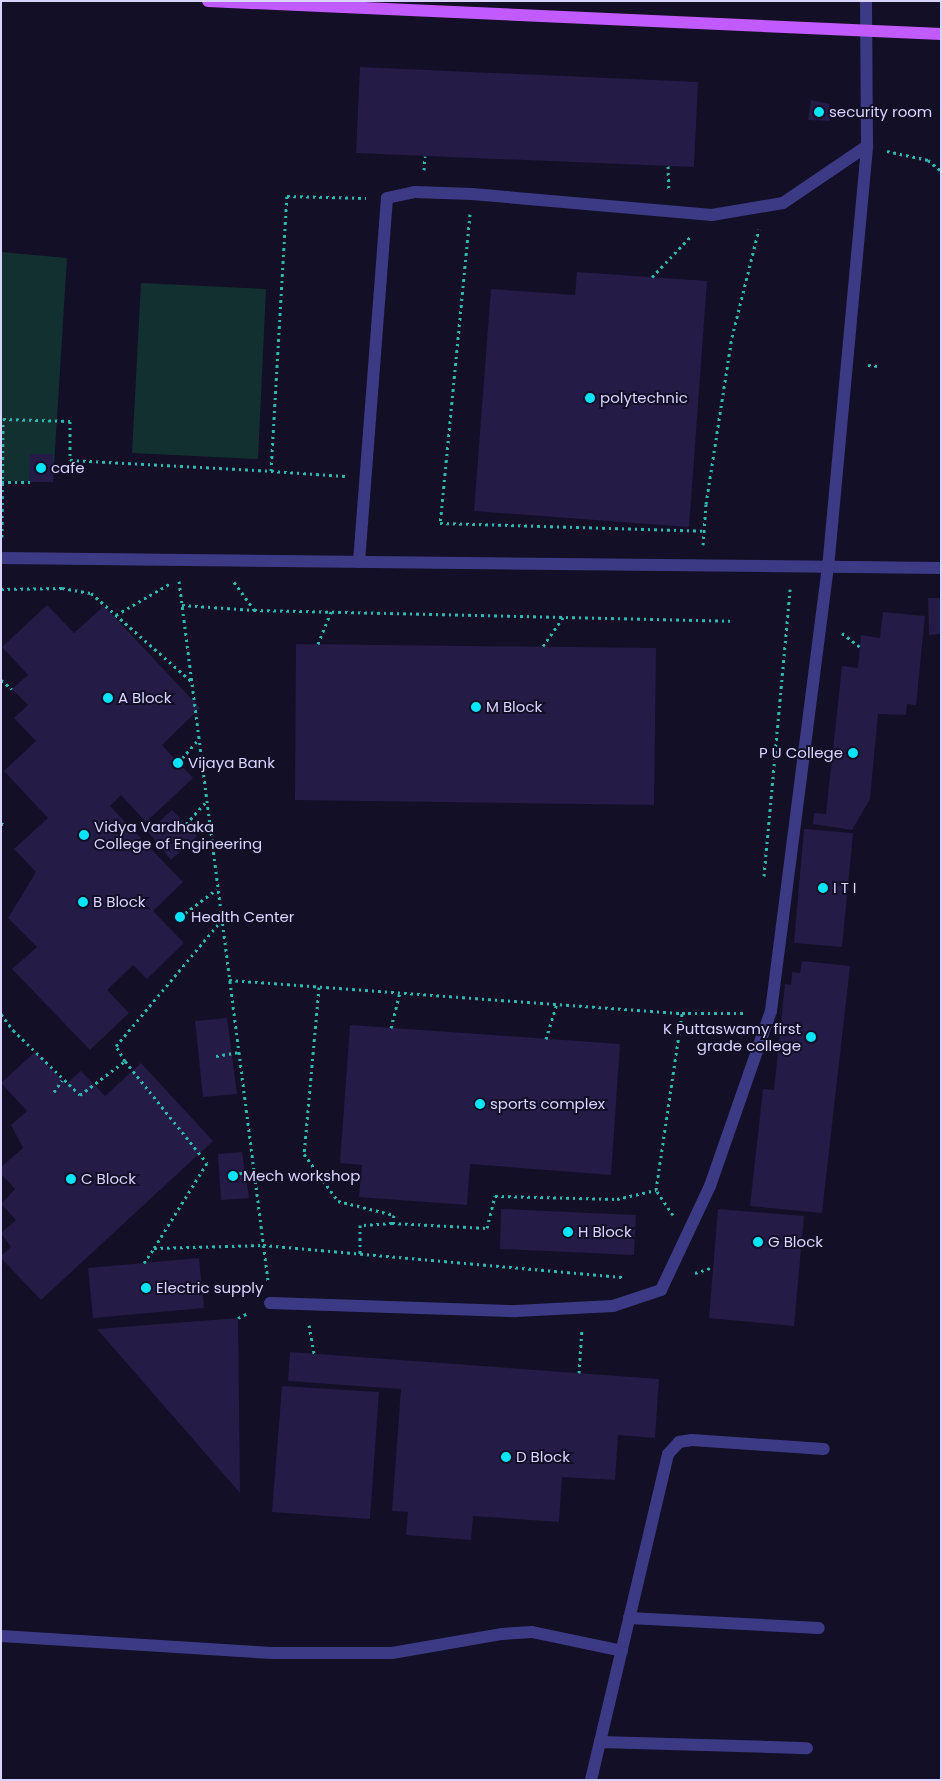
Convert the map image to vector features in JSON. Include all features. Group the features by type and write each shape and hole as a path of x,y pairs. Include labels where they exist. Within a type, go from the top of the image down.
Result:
{"main road":[{"path":"208,1 941,34"}],"street":[{"path":"270,1303 516,1311 613,1306 661,1290 710,1186 771,1011 828,568 867,146 866,1"},
{"path":"359,562 387,198 415,192 472,194 712,215 783,203 867,146"},
{"path":"2,558 792,568 941,568"},
{"path":"591,1780 668,1454 678,1442 692,1440 824,1449"},
{"path":"629,1618 819,1628"},
{"path":"1,1636 272,1653 392,1653 502,1634 532,1632 622,1651"},
{"path":"600,1742 807,1748"}],"path":[{"path":"867,146 928,160 941,171"},
{"path":"472,194 440,523 704,531"},
{"path":"271,470 287,196 387,198"},
{"path":"702,567 706,504 732,337 764,206"},
{"path":"652,277 712,215"},
{"path":"2,558 3,419 70,421 70,460 271,470 365,477"},
{"path":"2,482 34,482"},
{"path":"219,561 254,610"},
{"path":"763,884 792,568"},
{"path":"116,615 178,579 270,1303"},
{"path":"1,589 62,588 91,593 192,681"},
{"path":"182,604 254,610 730,621"},
{"path":"318,644 331,612"},
{"path":"543,646 563,617"},
{"path":"1,680 12,689"},
{"path":"178,763 199,738"},
{"path":"186,824 207,802"},
{"path":"180,917 218,888"},
{"path":"144,1263 207,1163 125,1061 116,1046 222,920"},
{"path":"229,980 682,1013 751,1013"},
{"path":"319,987 304,1154 338,1202 394,1215 392,1223"},
{"path":"391,1028 400,992"},
{"path":"546,1039 557,1004"},
{"path":"682,1013 656,1190 686,1234"},
{"path":"1,1014 13,1030 80,1095 125,1061"},
{"path":"216,1056 238,1052"},
{"path":"54,1092 62,1080"},
{"path":"233,1175 253,1170"},
{"path":"360,1254 360,1225 392,1223 487,1228 495,1196 617,1199 656,1190"},
{"path":"154,1248 263,1245 628,1277"},
{"path":"306,1304 314,1354"},
{"path":"579,1372 584,1308"}],"green space":[{"path":"1,252 67,258 53,482 1,481"},
{"path":"141,283 266,289 258,459 132,453"}],"building":[{"path":"360,67 698,82 694,167 356,153"},
{"name":"security room","path":"811,100 829,104 830,121 808,120"},
{"name":"polytechnic","path":"577,272 707,281 689,527 474,511 491,289 575,295"},
{"name":"cafe","path":"30,454 53,454 53,482 29,482"},
{"path":"928,598 941,598 941,634 929,635"},
{"name":"Vidya Vardhaka College of Engineering","path":"47,605 74,633 104,606 200,708 162,745 193,778 146,822 121,795 110,806 183,882 153,911 184,943 147,979 133,965 107,990 129,1013 90,1050 12,969 37,947 8,918 36,872 14,849 48,818 4,771 36,741 14,718 28,705 12,689 28,675 2,647"},
{"name":"P U College","path":"883,612 925,616 916,705 907,704 906,715 878,714 870,799 852,830 813,824 814,813 826,814 842,666 858,668 861,635 880,638"},
{"name":"M Block","path":"296,644 656,648 654,805 295,800"},
{"path":"172,810 197,836 171,860 148,832"},
{"name":"I T I","path":"804,829 853,833 842,947 794,943"},
{"name":"K Puttaswamy first grade college","path":"802,961 850,966 822,1213 750,1206 763,1089 774,1090 785,984 791,985 792,972 800,973"},
{"path":"227,1018 237,1094 203,1097 195,1021"},
{"name":"sports complex","path":"350,1025 620,1044 611,1175 470,1164 467,1205 359,1197 362,1165 340,1163"},
{"path":"35,1052 66,1084 81,1071 105,1096 141,1063 213,1141 41,1300 1,1258 11,1247 1,1233 16,1220 1,1204 15,1189 1,1174 1,1167 23,1148 11,1125 27,1111 1,1083"},
{"name":"Mech workshop","path":"242,1152 249,1198 221,1200 218,1154"},
{"name":"H Block","path":"501,1209 636,1215 634,1255 500,1249"},
{"name":"G Block","path":"718,1209 804,1216 794,1326 709,1318"},
{"name":"Electric supply","path":"199,1258 204,1308 93,1318 88,1268"},
{"path":"238,1318 240,1493 97,1329"},
{"name":"D Block","path":"290,1352 659,1379 655,1438 618,1435 615,1480 562,1477 559,1522 473,1516 471,1540 406,1535 408,1512 392,1511 401,1389 288,1381"},
{"path":"282,1386 379,1392 370,1519 272,1512"}],"place":[{"name":"security room","path":"819,112"},
{"name":"polytechnic","path":"590,398"},
{"name":"cafe","path":"41,468"},
{"name":"A Block","path":"108,698"},
{"name":"M Block","path":"476,707"},
{"name":"P U College","path":"853,753"},
{"name":"Vijaya Bank","path":"178,763"},
{"name":"Vidya Vardhaka College of Engineering","path":"84,835"},
{"name":"I T I","path":"823,888"},
{"name":"B Block","path":"83,902"},
{"name":"Health Center","path":"180,917"},
{"name":"K Puttaswamy first grade college","path":"811,1037"},
{"name":"sports complex","path":"480,1104"},
{"name":"Mech workshop","path":"233,1176"},
{"name":"C Block","path":"71,1179"},
{"name":"H Block","path":"568,1232"},
{"name":"G Block","path":"758,1242"},
{"name":"Electric supply","path":"146,1288"},
{"name":"D Block","path":"506,1457"}]}
